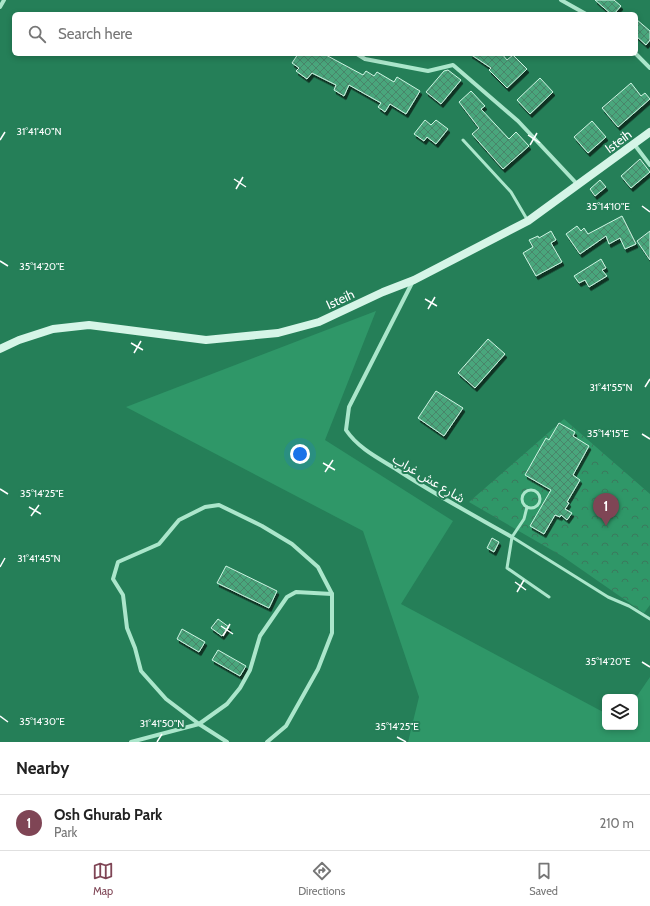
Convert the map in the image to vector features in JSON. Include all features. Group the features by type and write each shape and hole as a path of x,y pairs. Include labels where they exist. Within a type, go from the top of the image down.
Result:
{"street":[{"path":"0,7 4,0"},
{"path":"561,0 582,12"},
{"path":"360,56 365,59 428,72 453,65 518,121 578,185"},
{"path":"638,56 650,68"},
{"name":"Isteih","path":"0,349 19,340 54,329 89,325 206,340 278,333 319,322 383,292 414,280 528,221 650,132"},
{"path":"634,144 650,164"},
{"name":"شارع عش غراب","path":"414,280 349,407 346,430 352,440 371,454 434,494 512,537"},
{"path":"227,742 199,724 166,699 141,671 135,648 127,628 123,595 113,579 118,562 160,544 179,520 205,507 219,505 262,526 292,544 318,567 332,594 332,633 318,669 286,726 267,742"},
{"path":"131,742 199,724 227,704 240,688 250,670 260,636 287,597 296,592 332,594"}],"lane":[{"path":"463,140 511,192 528,221"},
{"path":"527,491 535,492 539,496 539,502 535,506 527,507 522,501 523,495 527,491"},
{"path":"527,507 524,519 512,537 507,568 550,597"},
{"name":"شارع عش غراب","path":"512,537 608,597 629,606 650,620"}],"green space":[{"path":"376,311 325,440 453,521 401,604 602,711 602,730 638,730 638,695 650,677 650,742 408,742 419,697 363,531 126,407"},
{"path":"564,419 650,494 650,605 644,613 562,556 469,502"}],"building":[{"path":"595,0 614,0 621,6 616,12 609,12"},
{"path":"638,21 650,31 650,40 646,45 638,38"},
{"path":"297,56 328,56 363,75 366,71 374,76 377,72 394,82 397,77 420,91 406,114 390,104 385,112 378,107 381,103 349,85 344,96 334,90 336,85 312,73 307,79 296,71 299,68 292,63"},
{"path":"473,56 504,56 507,60 514,56 527,69 507,88 489,70 491,68"},
{"path":"448,70 461,80 441,104 426,92 444,71"},
{"path":"540,78 553,92 530,114 517,100"},
{"path":"631,83 641,96 645,93 650,99 618,127 602,108"},
{"path":"471,91 485,106 481,109 509,139 516,132 529,146 503,169 472,134 479,128 459,102"},
{"path":"425,120 431,125 436,120 448,129 436,144 427,137 424,141 414,134"},
{"path":"592,121 606,137 588,153 574,137"},
{"path":"640,159 650,172 631,188 621,176"},
{"path":"600,180 606,187 595,196 590,189"},
{"path":"622,216 636,244 625,249 620,238 609,244 606,236 580,254 566,234 577,226 581,231 584,228 588,234"},
{"path":"551,231 556,240 551,243 562,262 536,276 523,253 533,247 529,240 538,236 539,238"},
{"path":"650,231 650,260 637,241"},
{"path":"601,259 606,268 602,270 607,276 589,287 585,280 579,283 574,276"},
{"path":"488,339 505,354 475,388 458,373"},
{"path":"436,391 463,408 444,436 418,418"},
{"path":"559,423 575,432 573,436 589,446 573,475 580,480 567,502 569,503 565,509 572,513 567,520 561,515 560,517 555,515 544,534 530,526 551,490 525,475 546,438 549,440"},
{"path":"492,538 499,542 494,552 487,548"},
{"path":"226,566 277,591 269,608 217,583"},
{"path":"218,619 229,627 222,636 211,628"},
{"path":"182,629 205,642 199,652 177,639"},
{"path":"218,650 246,666 240,676 212,660"}],"place":[{"name":"Osh Ghurab Park","path":"606,526"}]}
